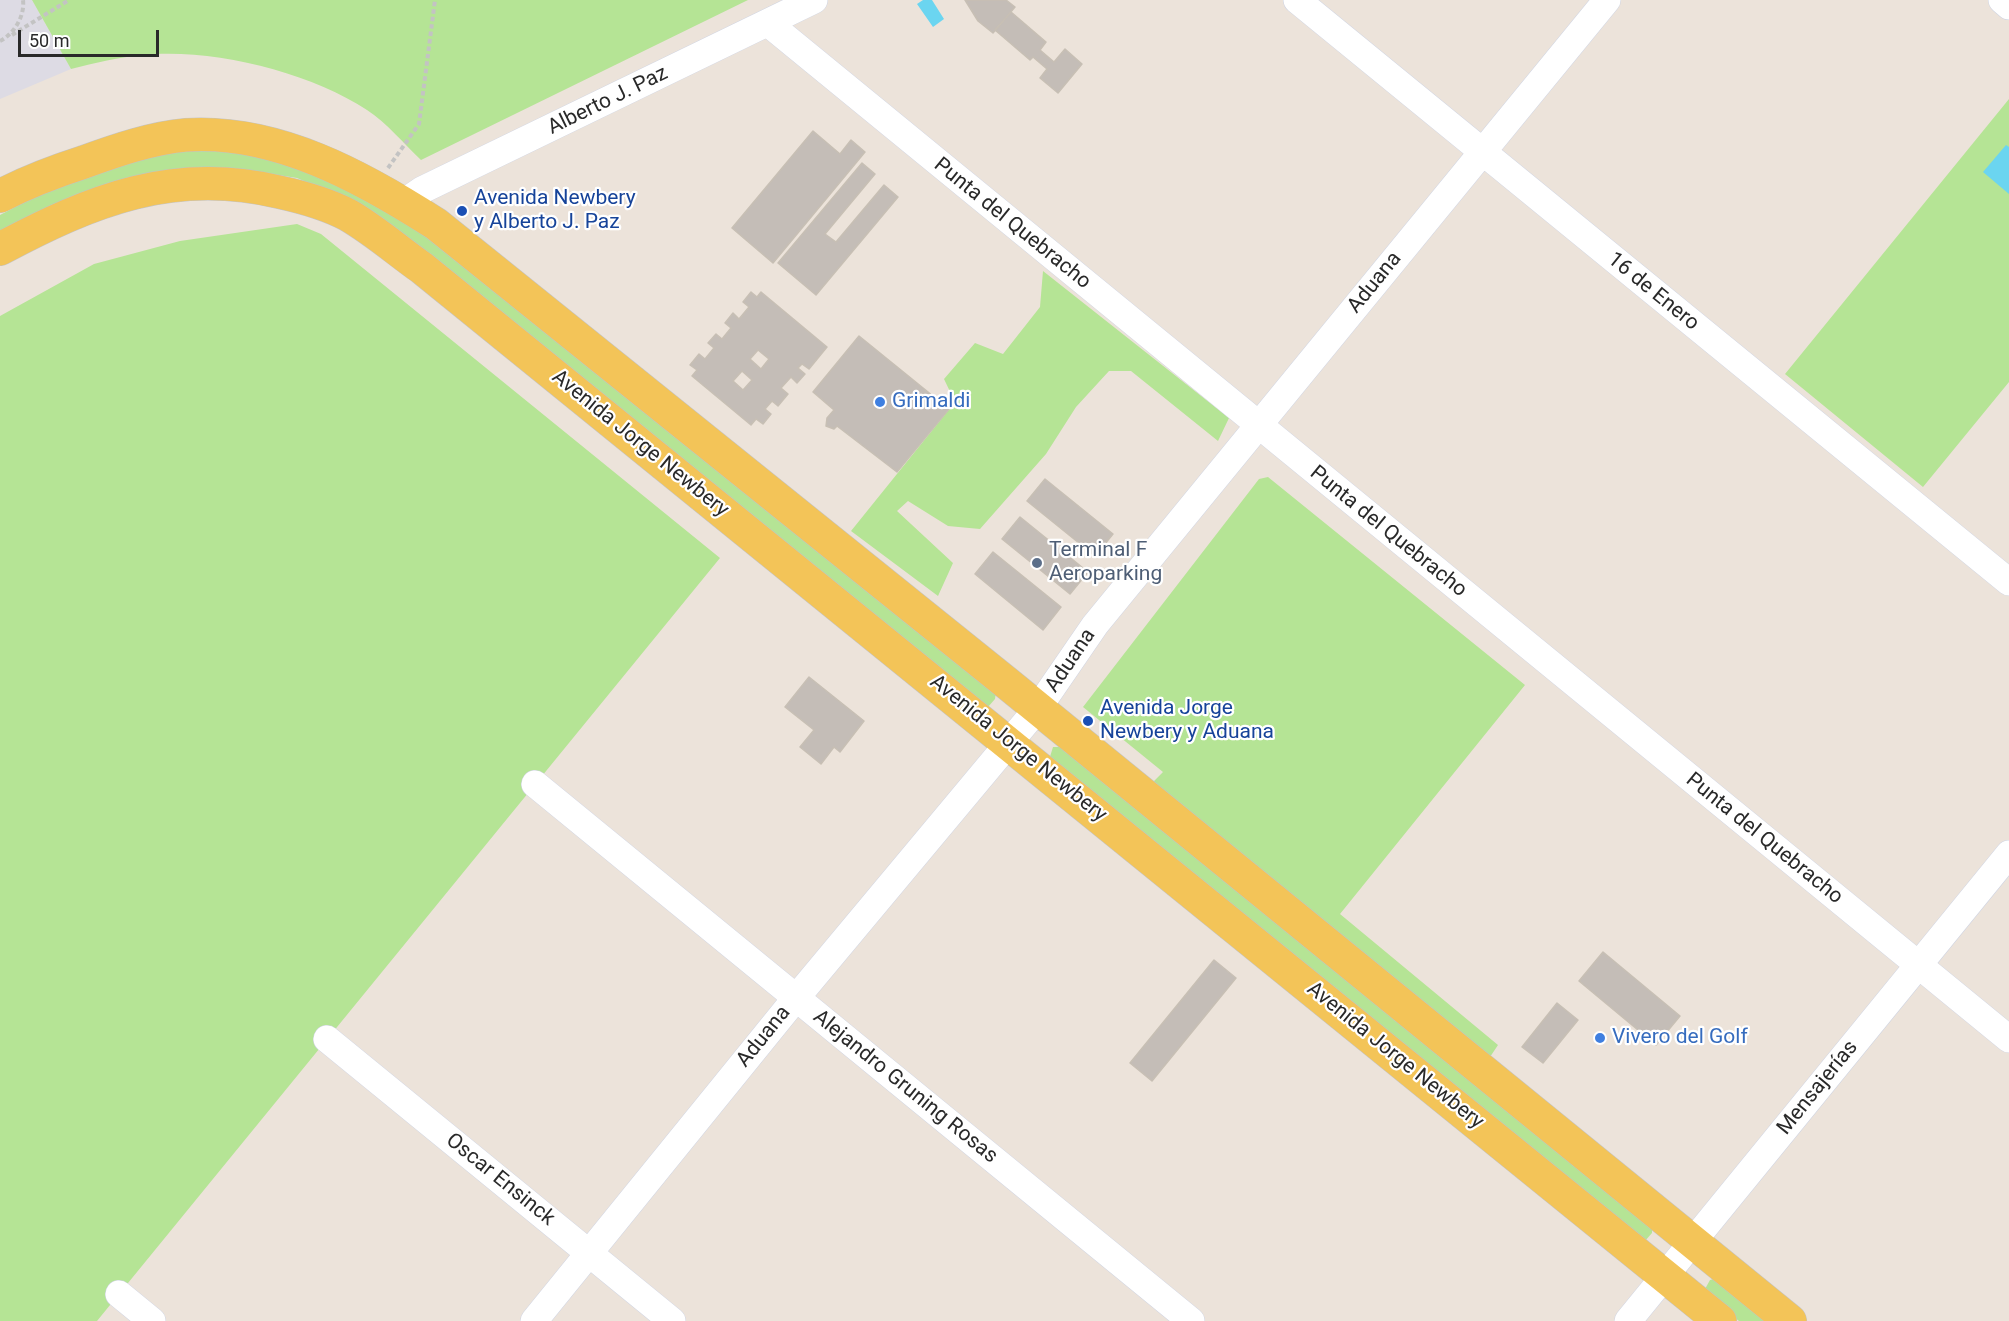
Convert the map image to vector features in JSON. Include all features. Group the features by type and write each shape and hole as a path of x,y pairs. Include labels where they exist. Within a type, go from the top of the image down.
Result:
{"main road":[{"name":"Avenida Jorge Newbery","path":"0,196 64,168 112,152 187,135 250,140 333,165 403,203 436,224 1038,708 1790,1321"},
{"name":"Avenida Jorge Newbery","path":"0,249 51,222 117,196 169,184 249,185 303,197 348,215 422,268 1720,1321"}],"street":[{"name":"Alberto J. Paz","path":"403,203 422,190 814,0"},
{"name":"16 de Enero","path":"1297,0 2009,582"},
{"name":"Aduana","path":"534,1321 796,998 1010,743 1038,708 1095,625 1607,0"},
{"path":"2002,0 2009,6"},
{"name":"Punta del Quebracho","path":"768,23 2009,1039"},
{"name":"Alejandro Gruning Rosas","path":"535,784 1191,1321"},
{"name":"Mensajerías","path":"1628,1321 2009,854"},
{"name":"Oscar Ensinck","path":"327,1039 672,1321"},
{"path":"119,1294 152,1321"}],"path":[{"path":"12,35 24,7 23,0"},
{"path":"0,41 69,0"},
{"path":"374,187 420,124 435,0"}],"shaded area":[{"path":"0,0 32,0 71,69 0,99"}],"green space":[{"path":"32,0 748,0 421,160 374,115 344,96 289,74 259,66 229,59 170,54 125,57 71,69"},
{"path":"2009,99 2009,382 1923,487 1785,374"},
{"path":"186,149 227,151 318,170 424,228 996,692 995,699 988,707 331,193 297,178 239,169 201,167 158,172 0,235 0,215 48,190 101,169"},
{"path":"297,224 321,234 720,558 97,1321 0,1321 0,316 94,264 180,241"},
{"path":"1043,271 1229,418 1218,441 1131,371 1109,371 1076,407 1046,454 980,529 948,526 908,501 897,511 953,563 938,596 851,531 955,402 944,379 975,343 1003,354 1040,307"},
{"path":"1268,477 1525,685 1340,914 1498,1045 1486,1063 1148,787 1163,772 1083,707 1259,479"},
{"path":"1053,747 1061,747 1652,1226 1652,1233 1645,1241 1049,760"},
{"path":"1717,1278 1771,1321 1739,1321 1705,1294 1710,1280"}],"water":[{"path":"923,0 932,0 944,19 933,27 917,4"},
{"path":"2006,145 2009,147 2009,194 1983,172"}],"building":[{"path":"965,0 1006,0 1015,7 993,33 978,21"},
{"path":"1011,12 1046,42 1040,50 1054,62 1065,49 1082,64 1058,93 1040,78 1047,69 1033,57 1030,60 995,30"},
{"path":"813,131 840,154 851,140 865,152 773,263 732,228"},
{"path":"862,163 875,174 825,234 836,242 884,185 898,197 816,295 778,263"},
{"path":"751,292 757,297 761,292 827,347 809,369 802,364 798,368 805,374 797,383 791,377 781,388 788,394 778,406 772,401 765,409 771,414 763,424 756,419 751,425 692,376 697,370 690,365 699,354 705,359 714,348 708,343 716,334 722,339 731,328 725,323 733,313 739,319 749,307 743,302","holes":["758,350 769,359 761,369 750,359","742,371 752,380 743,390 733,381"]},
{"path":"859,336 949,409 897,472 837,426 834,429 826,426 827,418 834,410 813,392"},
{"path":"1045,479 1113,534 1095,556 1027,501"},
{"path":"1020,517 1088,572 1070,594 1002,539"},
{"path":"993,552 1061,607 1043,630 975,574"},
{"path":"809,677 864,721 840,752 834,747 821,764 800,747 814,730 785,707"},
{"path":"1603,952 1680,1016 1656,1045 1579,981"},
{"path":"1214,960 1236,978 1152,1081 1130,1063"},
{"path":"1557,1003 1578,1020 1543,1063 1522,1047"}],"place":[{"name":"Avenida Newbery y Alberto J. Paz","path":"462,211"},
{"name":"Grimaldi","path":"880,402"},
{"name":"Terminal F Aeroparking","path":"1037,563"},
{"name":"Avenida Jorge Newbery y Aduana","path":"1088,721"},
{"name":"Vivero del Golf","path":"1600,1038"}]}
